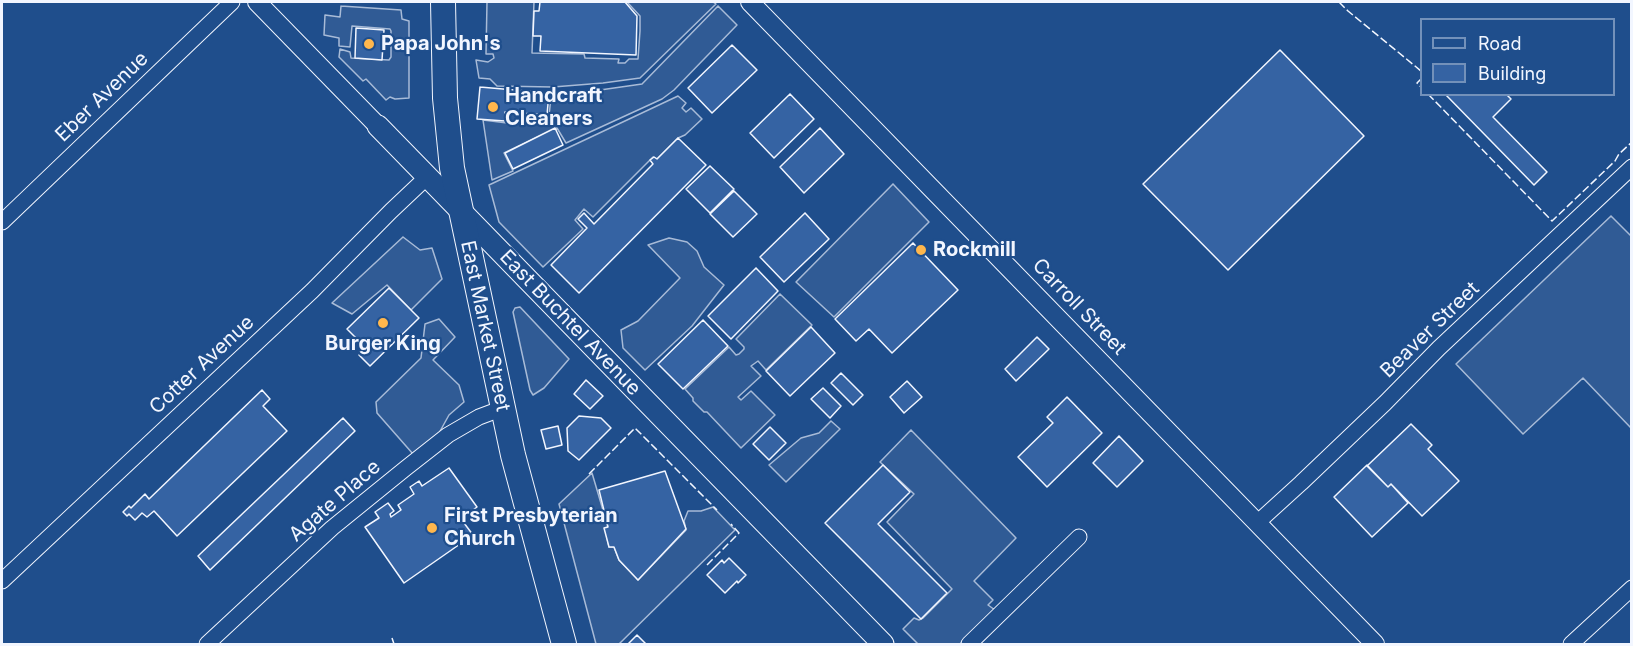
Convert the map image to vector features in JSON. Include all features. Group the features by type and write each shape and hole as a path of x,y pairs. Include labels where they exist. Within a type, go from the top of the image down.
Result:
{"main road":[{"name":"East Market Street","path":"443,2 448,132 452,168 513,454 564,645"},
{"name":"East Buchtel Avenue","path":"378,126 883,645"}],"street":[{"name":"Eber Avenue","path":"2,222 232,2"},
{"name":"East Buchtel Avenue","path":"257,2 378,126"},
{"name":"Carroll Street","path":"750,2 1375,645"},
{"name":"Beaver Street","path":"1257,523 1632,167"},
{"name":"Cotter Avenue","path":"2,581 312,291 427,177"},
{"name":"Agate Place","path":"207,645 332,528 406,468 448,435 479,417 503,408"},
{"path":"969,645 1079,537"},
{"path":"1571,645 1632,588"}],"shaded area":[{"path":"487,2 534,2 532,53 584,54 585,58 619,59 618,63 638,59 640,16 627,2 713,2 716,4 640,78 553,87 497,86 490,79 479,78 476,60 488,62 494,58 493,54 486,54"},
{"path":"341,6 401,10 402,19 409,21 409,98 390,97 386,100 366,79 363,81 339,57 340,49 350,52 351,58 389,60 391,57 390,29 352,26 350,47 339,46 339,38 324,35 325,15 340,17"},
{"path":"718,6 737,25 674,90 662,99 566,143 557,128 504,153 513,171 492,180 483,120 507,123 507,113 549,116 551,97 642,84"},
{"path":"678,96 686,103 682,108 686,112 691,108 702,119 657,159 653,157 593,217 584,209 575,220 583,229 543,267 499,222 489,185"},
{"path":"893,184 929,222 834,317 796,282"},
{"path":"1611,216 1631,236 1631,428 1583,378 1523,434 1456,364"},
{"path":"403,237 420,250 432,248 442,279 411,310 387,285 352,314 332,303"},
{"path":"669,238 687,242 697,251 704,267 724,285 692,326 645,370 623,348 621,330 638,321 680,278 648,245"},
{"path":"780,294 812,325 766,370 758,361 751,366 761,376 738,397 741,400 751,391 775,415 741,448 707,412 704,412 693,401 685,389 729,347 736,355 744,349 736,339"},
{"path":"520,307 569,359 544,388 533,395 513,312 515,308"},
{"path":"439,319 455,337 433,360 459,385 464,402 449,415 439,433 413,454 377,413 376,402 421,358 425,324"},
{"path":"831,421 840,429 786,482 769,465 801,438 819,433"},
{"path":"911,430 1016,538 974,581 993,600 988,605 995,610 960,644 918,644 903,629 914,618 919,620 923,618 952,589 887,522 914,494 880,462"},
{"path":"592,473 608,527 605,528 609,547 614,547 619,560 638,580 686,530 684,521 688,511 701,511 713,507 735,530 619,644 596,644 559,504"}],"building":[{"path":"540,2 625,2 637,16 636,55 540,51 541,36 533,36 534,11 539,11"},
{"name":"Papa John's","path":"356,28 384,30 382,60 355,58"},
{"path":"732,45 757,70 712,113 688,88"},
{"path":"1280,50 1364,136 1228,270 1143,184"},
{"path":"480,87 549,93 547,115 505,112 505,121 477,119"},
{"path":"790,94 814,119 774,158 750,133"},
{"path":"1447,96 1508,96 1511,99 1493,117 1547,172 1534,185"},
{"path":"555,128 563,145 513,169 505,153"},
{"path":"820,128 844,154 804,193 780,167"},
{"path":"678,138 706,165 579,293 551,265 587,228 578,219 584,213 594,224 653,164 650,160 654,157 657,159"},
{"path":"710,166 734,189 710,213 686,189"},
{"path":"734,191 757,214 733,237 710,214"},
{"path":"805,213 829,239 784,282 760,257"},
{"path":"913,243 958,290 892,353 869,329 856,341 835,319"},
{"path":"756,268 778,291 731,339 708,316"},
{"name":"Burger King","path":"389,288 419,318 370,366 359,355 366,348 347,329"},
{"path":"703,320 728,346 683,389 658,364"},
{"path":"811,327 835,353 790,396 766,371"},
{"path":"1037,337 1049,349 1016,381 1005,369"},
{"path":"841,373 863,395 853,405 831,383"},
{"path":"586,380 603,396 590,409 574,394"},
{"path":"907,381 922,397 904,413 890,397"},
{"path":"823,388 841,406 830,418 811,399"},
{"path":"262,390 270,399 263,406 287,431 177,536 154,511 147,517 142,513 135,520 123,512 129,506 131,508 145,494 149,499"},
{"path":"1067,397 1102,433 1047,487 1018,457 1053,423 1047,417"},
{"path":"579,416 601,418 611,428 579,460 568,451 567,428"},
{"path":"343,418 355,431 210,570 198,556"},
{"path":"1411,424 1432,445 1428,449 1459,481 1422,516 1391,484 1388,487 1367,466"},
{"path":"558,426 562,445 546,449 541,430"},
{"path":"770,427 786,443 769,460 753,444"},
{"path":"1119,436 1143,461 1117,487 1093,463"},
{"path":"883,465 910,492 878,524 947,593 921,619 825,523"},
{"path":"1367,465 1388,487 1391,484 1408,503 1372,537 1334,497"},
{"path":"449,468 477,507 461,519 473,535 404,583 365,527 379,518 375,512 388,503 394,511 390,514 391,517 401,510 398,505 414,494 410,487 419,481 422,486"},
{"path":"665,471 686,529 638,580 619,560 614,547 609,547 604,528 608,527 599,490"},
{"path":"729,558 746,575 725,593 707,575 722,560 724,563"},
{"path":"637,635 646,644 628,644"}],"fence":[{"path":"1339,2 1420,70"},
{"path":"1420,80 1417,83 1420,86"},
{"path":"1430,96 1552,221 1632,142"},
{"path":"589,474 635,428 717,510"},
{"path":"707,565 739,533 731,524"},
{"path":"392,638 394,644"}],"place":[{"name":"Papa John's","path":"369,44"},
{"name":"Handcraft Cleaners","path":"493,107"},
{"name":"Rockmill","path":"921,250"},
{"name":"Burger King","path":"383,323"},
{"name":"First Presbyterian Church","path":"432,528"}]}
